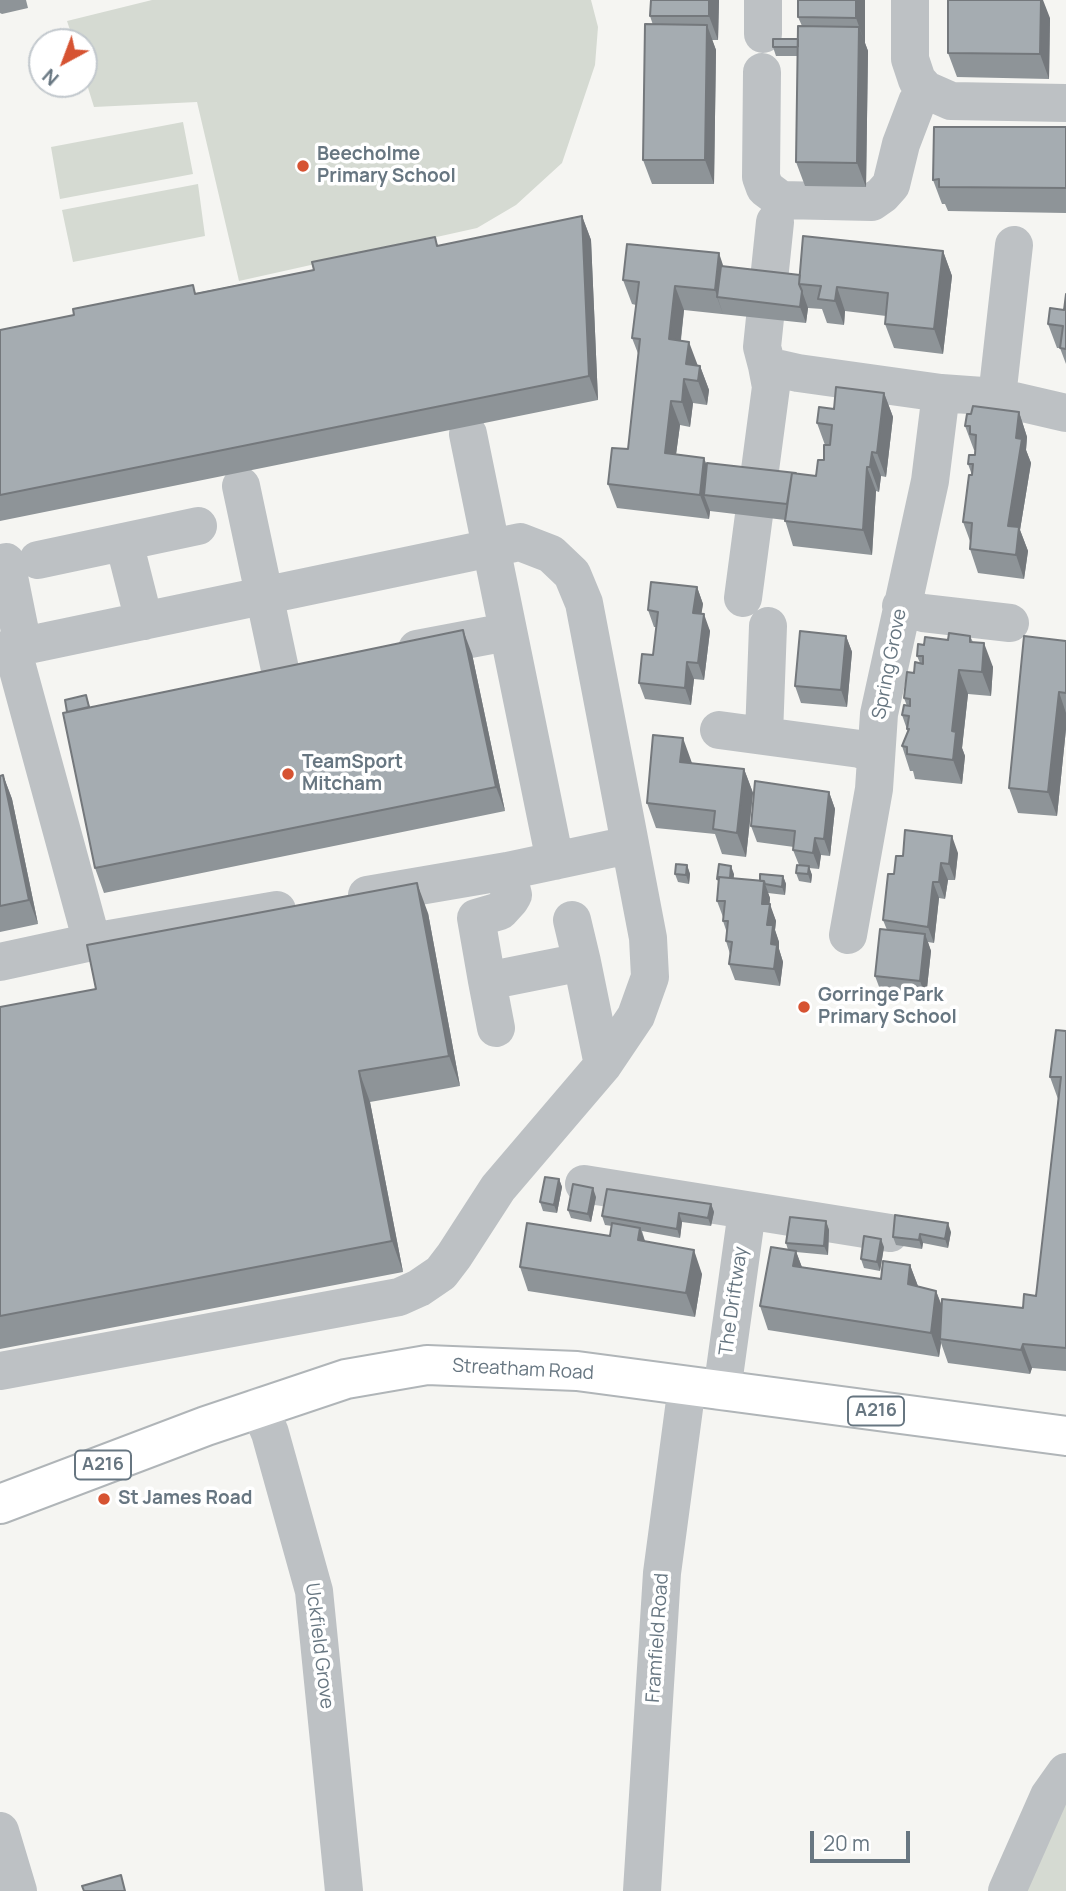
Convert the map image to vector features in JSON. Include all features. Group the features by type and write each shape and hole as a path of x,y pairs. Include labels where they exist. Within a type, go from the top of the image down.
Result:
{"main road":[{"name":"Streatham Road","path":"0,1504 259,1407 346,1379 426,1365 577,1371 1066,1436"}],"street":[{"path":"910,0 910,60 917,80 926,90 951,101 1066,103"},
{"path":"762,72 761,177 765,188 781,200 872,202 883,195 891,185 901,144 917,102 926,90"},
{"path":"743,598 771,387 762,347 775,222"},
{"path":"997,397 1014,246"},
{"path":"767,366 798,373 941,393 997,397 1066,413"},
{"name":"Spring Grove","path":"848,935 871,812 881,700 930,481 941,393"},
{"path":"468,434 555,861"},
{"path":"241,486 281,674"},
{"path":"92,942 12,648 22,561 198,526"},
{"path":"124,542 144,621"},
{"path":"0,1371 399,1297 419,1288 441,1273 498,1188 603,1065 636,1016 650,977 648,938 584,603 572,574 551,554 520,542 12,648"},
{"path":"901,606 923,613 1010,623"},
{"path":"764,735 768,626"},
{"path":"388,654 508,632"},
{"path":"243,681 321,666"},
{"path":"719,730 860,749 875,755"},
{"path":"0,962 92,942 507,871 629,845"},
{"path":"496,1028 476,918 500,911 510,900 513,895 507,871"},
{"path":"572,920 603,1065"},
{"path":"487,981 582,962"},
{"path":"584,1184 890,1233"},
{"name":"The Driftway","path":"704,1388 747,1211"},
{"name":"Framfield Road","path":"642,1891 662,1573 704,1388"},
{"name":"Uckfield Grove","path":"259,1407 270,1433 314,1591 344,1891"},
{"path":"1007,1891 1049,1796 1066,1772"},
{"path":"0,1831 18,1891"}],"shaded area":[{"name":"Beecholme Primary School","path":"152,0 591,0 598,27 595,65 562,163 516,205 477,228 239,281 197,102 94,107 91,98 98,98 98,28 69,28 67,21"},
{"path":"183,122 193,174 60,199 51,147"},
{"path":"198,184 205,236 73,262 62,210"},
{"path":"1066,1796 1066,1891 1022,1891"}],"building":[{"path":"651,0 709,0 709,16 650,16"},
{"path":"798,0 856,0 856,18 798,17"},
{"path":"948,0 1041,0 1040,54 948,53"},
{"path":"645,24 707,25 705,160 643,160"},
{"path":"798,26 859,27 857,163 796,162"},
{"path":"773,39 798,39 798,47 773,47"},
{"path":"934,127 1066,127 1066,188 939,187 939,179 933,180"},
{"path":"582,216 589,376 0,495 0,330 74,315 73,309 193,285 195,294 314,270 312,262 435,237 437,246"},
{"path":"803,236 943,251 934,329 885,324 888,293 837,287 835,301 818,299 821,286 799,284"},
{"path":"627,244 719,253 715,290 675,286 669,339 689,342 686,364 700,366 698,381 684,379 682,402 671,401 665,453 704,458 700,495 608,484 612,448 628,449 640,339 632,338 639,282 623,280"},
{"path":"721,266 800,275 800,307 717,297"},
{"path":"1066,294 1066,349 1060,348 1063,326 1048,324 1050,308 1064,310"},
{"path":"836,387 884,393 877,453 872,452 870,467 867,467 863,530 785,521 792,473 816,476 818,460 824,460 824,445 830,445 832,425 817,423 819,407 834,409"},
{"path":"973,406 1019,412 1016,438 1022,439 1008,526 1019,527 1016,555 970,549 972,523 963,522 973,464 968,464 969,455 975,455 976,435 970,434 970,426 965,426 967,414 971,414"},
{"path":"707,463 796,473 792,473 787,504 704,495"},
{"path":"651,582 697,587 693,613 704,614 698,663 687,662 685,688 639,683 642,654 653,655 658,612 648,610"},
{"name":"TeamSport Mitcham","path":"463,630 496,787 95,868 63,713"},
{"path":"800,631 846,636 841,690 795,686"},
{"path":"949,633 970,636 970,642 984,643 982,672 959,670 952,731 956,732 953,760 907,754 907,747 902,746 909,729 909,716 902,715 904,705 910,706 910,699 904,698 907,672 914,673 915,662 923,664 923,656 917,656 918,644 924,645 925,637 948,640"},
{"path":"1024,636 1066,641 1066,693 1059,692 1048,792 1009,788"},
{"path":"86,695 89,707 67,712 65,700"},
{"path":"653,735 683,738 680,762 744,769 737,833 713,829 715,811 647,803"},
{"path":"3,775 29,900 0,906 0,776"},
{"path":"755,781 829,792 824,839 815,838 813,853 793,850 795,831 751,826"},
{"path":"905,830 952,836 949,864 941,863 939,882 933,882 928,927 883,920 888,874 894,874 896,856 903,856"},
{"path":"676,864 687,865 686,875 675,874"},
{"path":"719,864 731,866 730,878 717,879"},
{"path":"797,865 809,866 808,874 796,873"},
{"path":"760,874 783,876 782,887 765,884 760,881"},
{"path":"719,877 764,881 762,904 770,904 767,925 773,925 771,944 777,945 774,969 729,964 732,942 726,941 728,921 723,921 725,901 717,901"},
{"path":"417,883 449,1056 359,1071 392,1241 0,1316 0,1007 96,989 87,945"},
{"path":"880,929 925,934 920,981 875,976"},
{"path":"1056,1030 1066,1031 1066,1348 1023,1344 1021,1350 940,1339 942,1299 1023,1308 1024,1294 1036,1296 1061,1077 1050,1077"},
{"path":"545,1177 559,1179 554,1205 540,1202"},
{"path":"573,1184 593,1188 588,1214 568,1210"},
{"path":"607,1189 711,1204 708,1218 679,1213 677,1229 602,1216"},
{"path":"895,1215 948,1223 945,1239 920,1234 919,1240 893,1237"},
{"path":"790,1217 826,1221 824,1246 786,1243"},
{"path":"527,1223 610,1236 612,1223 640,1228 638,1240 694,1250 686,1293 520,1267"},
{"path":"864,1236 881,1239 877,1262 861,1259"},
{"path":"771,1247 796,1251 793,1266 881,1279 883,1261 910,1265 908,1284 936,1291 931,1333 760,1306"},
{"path":"121,1875 125,1891 84,1891 82,1886"}],"place":[{"name":"Beecholme Primary School","path":"303,166"},
{"name":"TeamSport Mitcham","path":"288,774"},
{"name":"Gorringe Park Primary School","path":"804,1007"},
{"name":"St James Road","path":"104,1499"}]}
